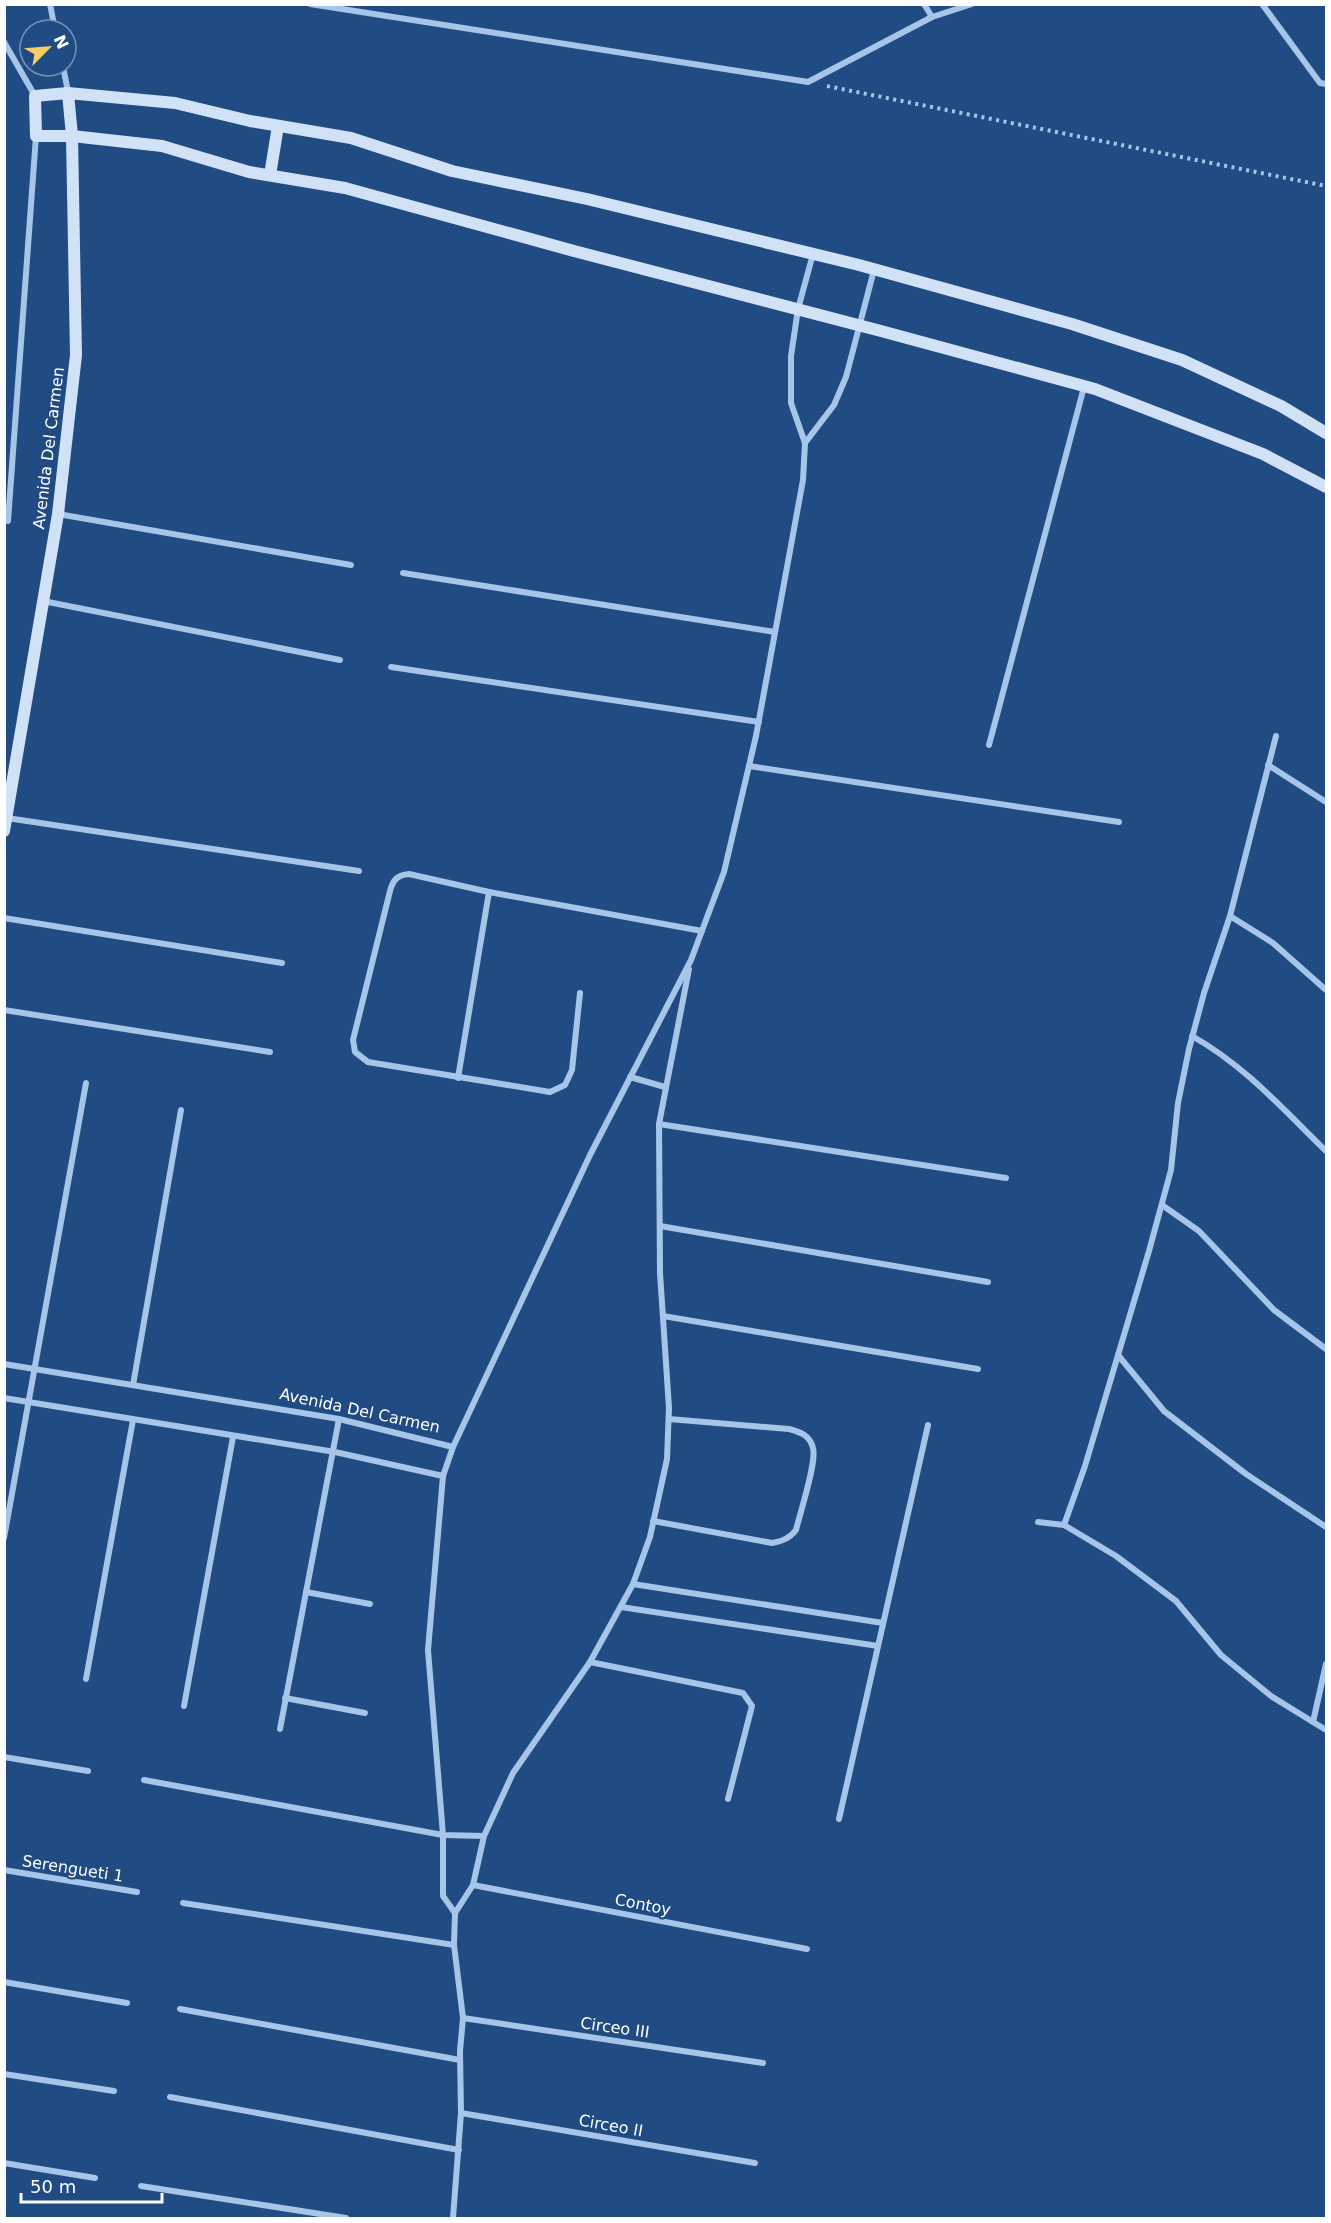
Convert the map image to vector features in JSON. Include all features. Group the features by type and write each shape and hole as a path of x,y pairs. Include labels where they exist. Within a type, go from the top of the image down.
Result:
{"main road":[{"path":"35,96 68,93 175,103 278,126 351,138 452,171 587,199 813,254 1072,324 1182,360 1281,406 1326,433"},
{"name":"Avenida Del Carmen","path":"6,824 58,514 76,355 72,136 68,93"},
{"name":"Avenida Del Carmen","path":"35,96 36,136"},
{"path":"270,175 278,126"},
{"path":"36,136 72,136 162,146 270,175 345,188 1084,386 1263,454 1326,486"}],"street":[{"path":"310,4 808,82 932,17 972,4"},
{"path":"924,4 932,17"},
{"path":"1262,4 1320,82 1326,84"},
{"path":"4,42 35,96"},
{"name":"Avenida Del Carmen","path":"65,78 68,93"},
{"name":"Avenida Del Carmen","path":"6,520 36,136"},
{"path":"453,1447 590,1155 691,960 724,872 759,722 803,480 805,443 791,403 791,356 798,309 813,254"},
{"path":"805,443 834,405 846,377 874,270"},
{"path":"989,745 1084,386"},
{"path":"58,514 351,565"},
{"path":"402,573 775,633"},
{"path":"43,602 340,660"},
{"path":"391,667 759,722"},
{"path":"1064,1525 1085,1466 1119,1355 1162,1205 1171,1170 1178,1103 1192,1036 1230,916 1276,736"},
{"path":"1268,765 1326,802"},
{"path":"749,766 1119,822"},
{"path":"6,824 359,871"},
{"path":"580,993 572,1070 561,1088 550,1092 368,1062 355,1052 352,1040 390,891 396,878 409,874 489,892 702,931"},
{"path":"458,1078 489,892"},
{"path":"1230,916 1273,944 1326,990"},
{"path":"4,918 282,963"},
{"path":"453,2218 461,2113 460,2060 463,2018 454,1945 455,1913 473,1885 484,1836 513,1773 590,1662 633,1584 653,1521 667,1459 669,1419 663,1316 659,1124 691,960"},
{"path":"4,1010 270,1052"},
{"path":"1192,1036 1218,1051 1249,1076 1326,1151"},
{"path":"630,1077 665,1087"},
{"path":"4,1538 86,1083"},
{"path":"133,1385 181,1110"},
{"path":"659,1124 1006,1178"},
{"path":"1162,1205 1199,1231 1274,1310 1326,1349"},
{"path":"660,1226 988,1282"},
{"path":"663,1316 978,1369"},
{"path":"1119,1355 1164,1412 1246,1474 1326,1527"},
{"name":"Avenida Del Carmen","path":"4,1364 339,1419 453,1447 443,1476 428,1650 443,1835 443,1896 455,1913"},
{"path":"4,1398 334,1452 443,1476"},
{"path":"280,1729 339,1419"},
{"path":"653,1521 772,1543 783,1541 791,1537 796,1530 814,1455 810,1440 802,1433 789,1429 669,1419"},
{"path":"86,1679 133,1420"},
{"path":"839,1819 928,1425"},
{"path":"184,1706 233,1437"},
{"path":"1038,1522 1064,1525 1116,1556 1176,1601 1221,1655 1271,1696 1326,1730"},
{"path":"633,1584 883,1623"},
{"path":"306,1592 370,1604"},
{"path":"621,1607 878,1646"},
{"path":"590,1662 743,1693 752,1706 728,1799"},
{"path":"1313,1722 1326,1664"},
{"path":"285,1698 365,1713"},
{"path":"4,1758 88,1771"},
{"path":"144,1780 443,1835 484,1836"},
{"name":"Serengueti 1","path":"4,1870 137,1892"},
{"name":"Contoy","path":"473,1885 807,1949"},
{"path":"183,1903 454,1945"},
{"path":"4,1982 127,2003"},
{"path":"180,2009 460,2060"},
{"name":"Circeo III","path":"463,2018 763,2063"},
{"path":"4,2074 114,2091"},
{"path":"170,2097 459,2150"},
{"name":"Circeo II","path":"461,2113 755,2163"},
{"path":"4,2163 95,2178"},
{"path":"141,2186 346,2218"}],"path":[{"path":"808,82 1326,186"}]}
